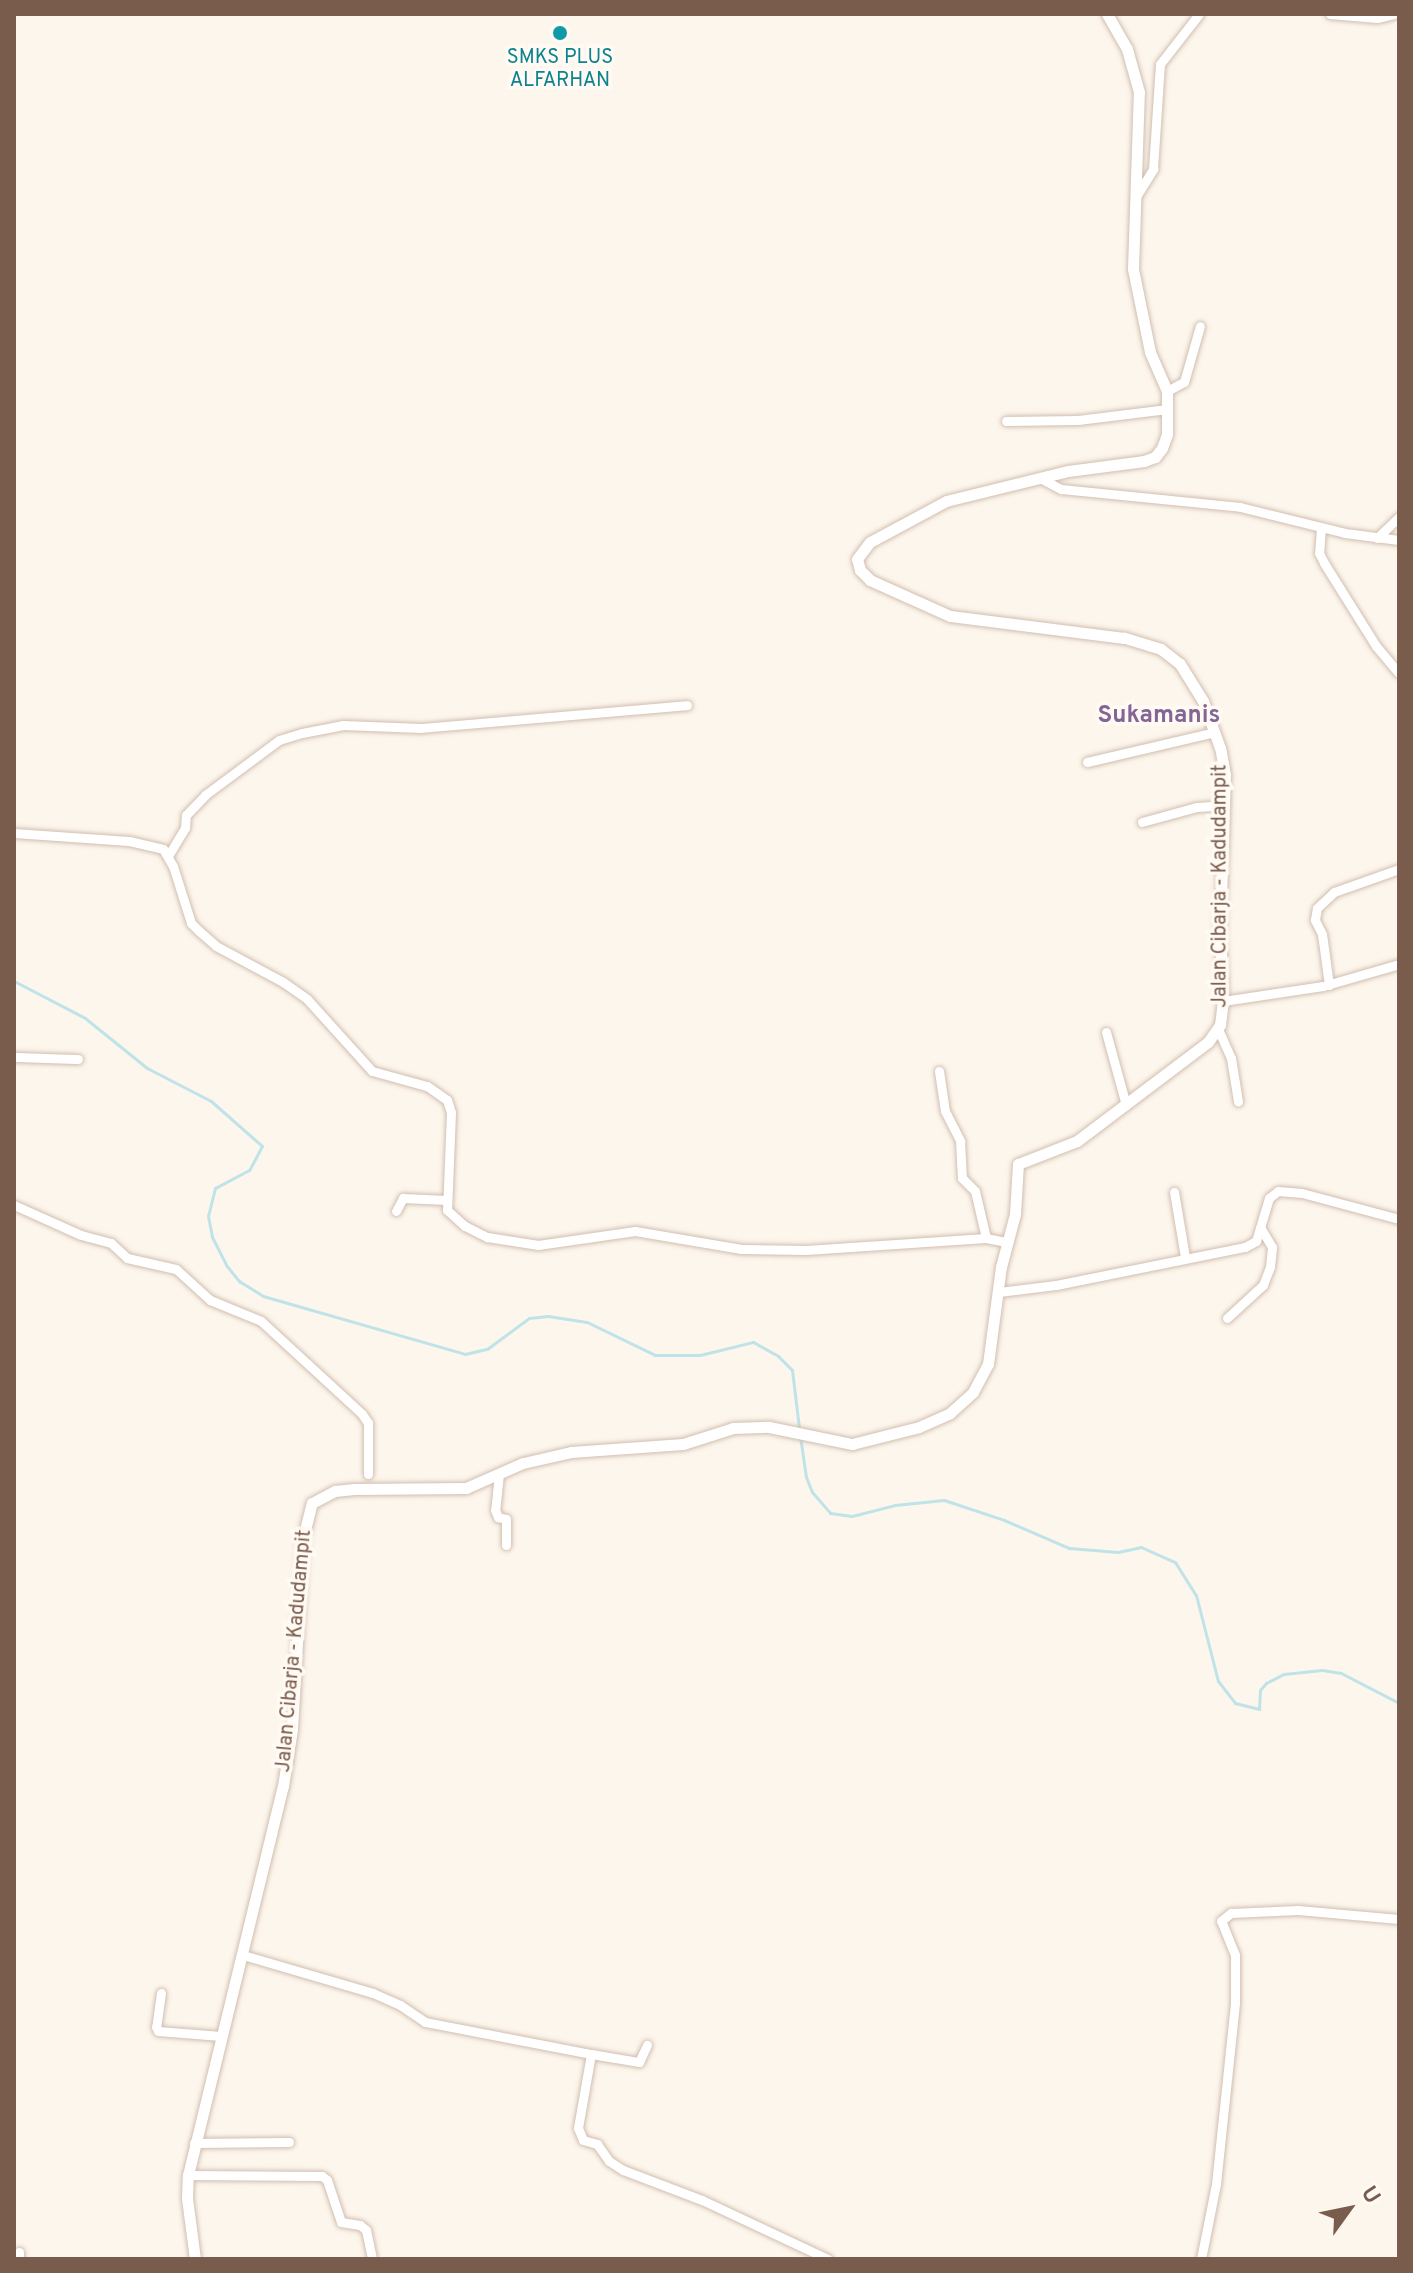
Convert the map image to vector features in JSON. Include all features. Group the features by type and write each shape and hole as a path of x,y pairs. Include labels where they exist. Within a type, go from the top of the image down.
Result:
{"street":[{"name":"Jalan Cibarja - Kadudampit","path":"195,2259 187,2198 188,2175 283,1786 292,1729 303,1538 312,1503 335,1491 354,1489 466,1488 523,1463 571,1452 683,1444 733,1428 769,1427 852,1444 919,1427 961,1404 983,1377 1006,1242 1015,1214 1018,1164 1077,1141 1208,1042 1218,1029 1223,1001 1220,931 1225,775 1215,732 1192,681 1161,649 1124,638 950,616 892,592 860,570 857,559 870,542 946,501 1040,478 1155,457 1167,434 1167,391 1150,352 1133,269 1140,128 1135,69 1107,14"},
{"path":"1137,195 1153,169 1160,64 1199,14"},
{"path":"1330,14 1377,18 1394,14"},
{"path":"1167,391 1184,382 1200,326"},
{"path":"1006,421 1078,420 1167,409"},
{"path":"1040,478 1061,489 1240,507 1321,527 1399,540"},
{"path":"1377,538 1399,517"},
{"path":"1321,527 1319,553 1324,563 1376,646 1399,673"},
{"path":"168,856 185,828 186,815 205,795 279,740 343,725 421,728 687,705"},
{"path":"1087,762 1215,732"},
{"path":"1142,822 1197,807 1223,805"},
{"path":"14,833 129,841 157,846 168,856 191,923 216,946 283,982 307,999 372,1071 427,1086 447,1100 451,1112 446,1200 450,1215 465,1226 504,1242 538,1245 635,1231 741,1249 883,1247 986,1238 1006,1242"},
{"path":"1329,985 1322,934 1315,920 1317,908 1334,892 1399,869"},
{"path":"1223,1001 1329,985 1399,964"},
{"path":"1218,1029 1227,1042 1238,1101"},
{"path":"1106,1032 1126,1105"},
{"path":"14,1057 78,1059"},
{"path":"939,1071 945,1111 960,1141 962,1178 975,1191 986,1238"},
{"path":"999,1292 1056,1285 1245,1247 1256,1241 1269,1198 1278,1191 1302,1193 1399,1219"},
{"path":"1174,1192 1185,1257"},
{"path":"396,1211 403,1198 446,1200"},
{"path":"14,1205 81,1235 111,1243 127,1258 176,1269 210,1300 261,1321 362,1414 368,1423 368,1474"},
{"path":"1227,1318 1263,1285 1270,1267 1272,1247 1260,1227"},
{"path":"499,1474 495,1510 498,1517 506,1519 506,1545"},
{"path":"1201,2259 1216,2184 1235,2002 1235,1955 1221,1921 1231,1913 1298,1910 1399,1919"},
{"path":"243,1955 390,1999 425,2022 639,2062 647,2045"},
{"path":"161,1993 158,2031 221,2036"},
{"path":"591,2054 578,2128 583,2140 597,2144 609,2161 623,2170 702,2200 828,2259"},
{"path":"194,2143 289,2142"},
{"path":"188,2175 322,2176 327,2180 341,2222 360,2225 366,2230 372,2259"}],"waterway":[{"path":"14,981 85,1018 147,1068 211,1101 262,1146 249,1170 215,1188 208,1216 212,1237 226,1265 239,1281 263,1296 465,1354 487,1349 529,1318 548,1316 587,1322 655,1355 700,1355 753,1342 778,1356 792,1370 799,1428"},
{"path":"800,1436 806,1477 812,1492 830,1513 852,1516 895,1505 944,1500 1004,1520 1069,1548 1118,1552 1141,1547 1175,1562 1196,1595 1218,1681 1235,1703 1259,1709 1260,1690 1266,1683 1284,1674 1322,1670 1341,1673 1399,1703"}],"place":[{"name":"SMKS PLUS ALFARHAN","path":"560,33"}],"district":[{"name":"Sukamanis","path":"1159,717"}]}
